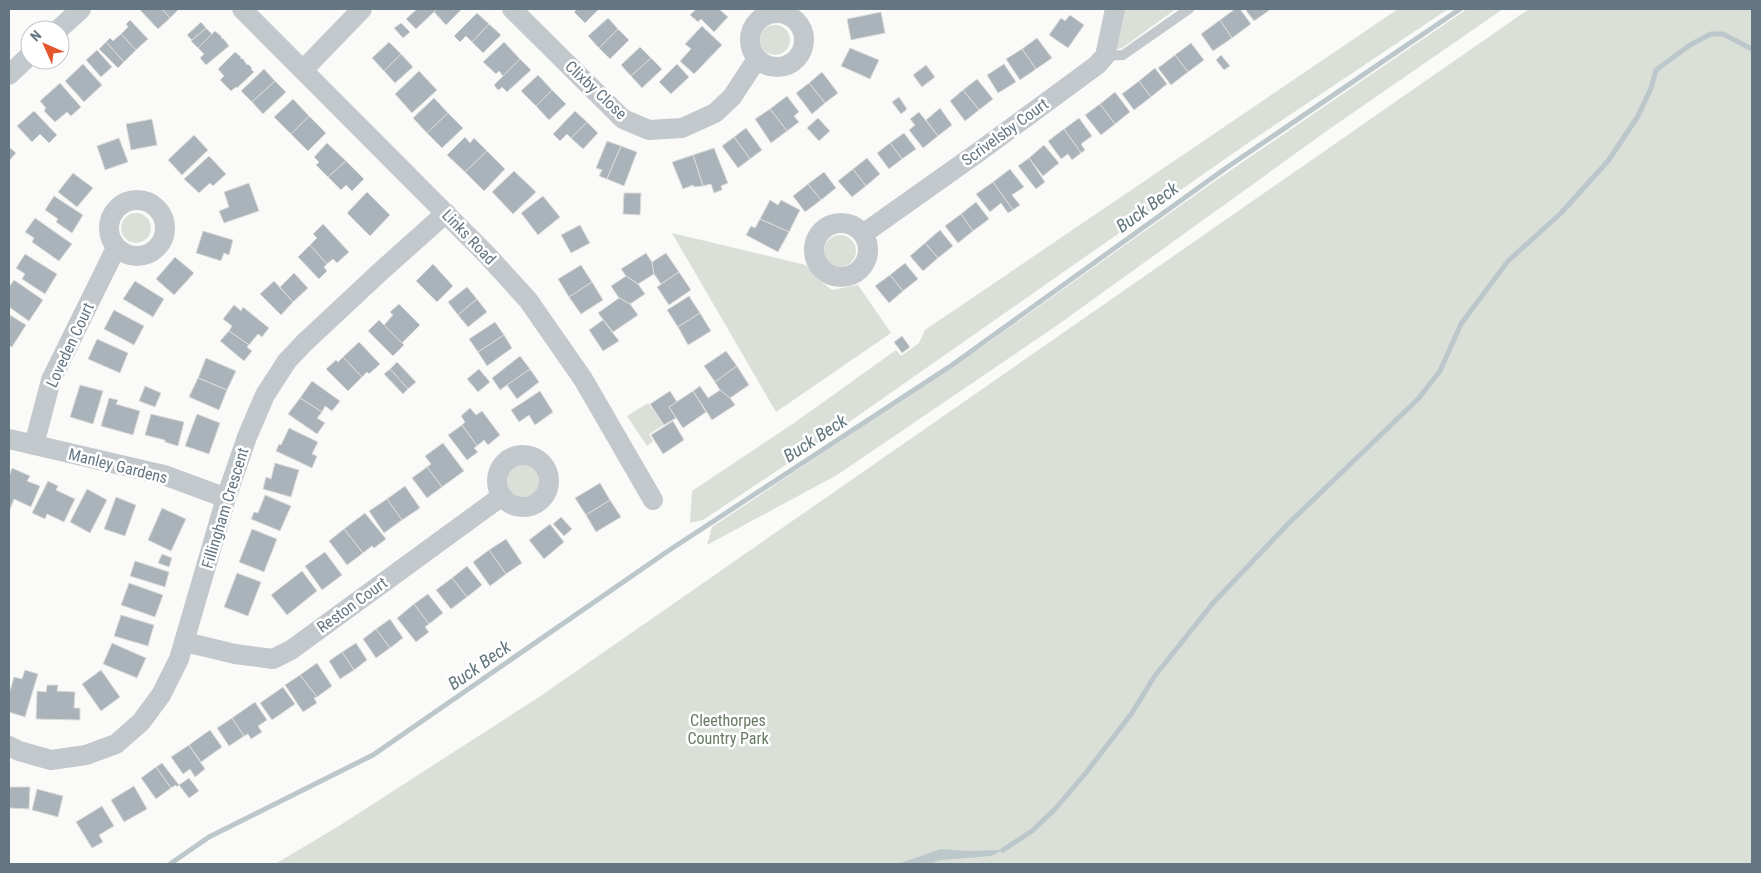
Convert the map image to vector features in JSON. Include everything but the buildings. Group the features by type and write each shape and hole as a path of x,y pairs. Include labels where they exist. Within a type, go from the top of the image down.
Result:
{"street":[{"path":"69,20 81,9"},
{"name":"Links Road","path":"242,9 446,213 528,300 584,379 653,500"},
{"path":"302,70 362,9"},
{"name":"Clixby Close","path":"512,9 623,119 649,130 682,128 715,113 732,97 757,59"},
{"path":"1105,56 1115,9"},
{"name":"Scrivelsby Court","path":"863,234 996,140 1097,65 1105,56"},
{"path":"9,75 20,65"},
{"name":"Fillingham Crescent","path":"9,746 19,751 51,760 86,755 116,744 141,722 161,695 179,659 226,498 264,395 287,361 380,272 446,213"},
{"name":"Loveden Court","path":"34,445 51,380 116,248"},
{"name":"Manley Gardens","path":"9,439 164,475 226,498"},
{"name":"Reston Court","path":"185,642 235,654 273,659 291,650 502,496"}],"lane":[{"path":"1105,56 1123,55 1190,9"}],"green space":[{"path":"1125,9 1176,9 1122,48 1117,49 1114,47"},
{"path":"1398,9 1448,9 1245,145 832,434 703,520 690,523 692,491 794,423 896,350 901,356 919,343 925,330"},
{"path":"1467,9 1503,9 1328,130 1059,324 837,475 707,545 712,527 989,342 1212,183"},
{"name":"Cleethorpes Country Park","path":"1529,9 1752,9 1752,864 275,864 339,826 542,695"},
{"path":"775,25 786,29 790,40 786,51 775,55 764,51 760,40 764,29"},
{"path":"136,213 147,217 151,228 147,239 136,243 125,239 121,228 125,217"},
{"path":"672,233 806,265 819,280 832,290 858,285 891,333 776,412"},
{"path":"840,235 846,236 851,240 855,245 855,257 851,262 846,266 840,267 834,266 829,262 825,257 824,251 825,245 829,240 834,236"},
{"path":"648,403 664,425 649,434 653,441 647,446 627,416"},
{"path":"525,462 537,468 543,480 537,492 525,498 513,492 507,480 513,468"}],"shaded area":[{"path":"941,849 969,851 1003,850 991,856 941,860 929,864 898,864"}],"waterway":[{"name":"Buck Beck","path":"170,864 209,837 373,755 668,551 952,365 1226,168 1460,9"},
{"path":"1003,850 1032,831 1056,808 1085,774 1132,713 1154,677 1213,603 1287,525 1418,399 1440,371 1461,324 1508,261 1561,213 1608,161 1638,116 1651,88 1656,70 1690,45 1711,34 1723,34 1752,49"}]}
